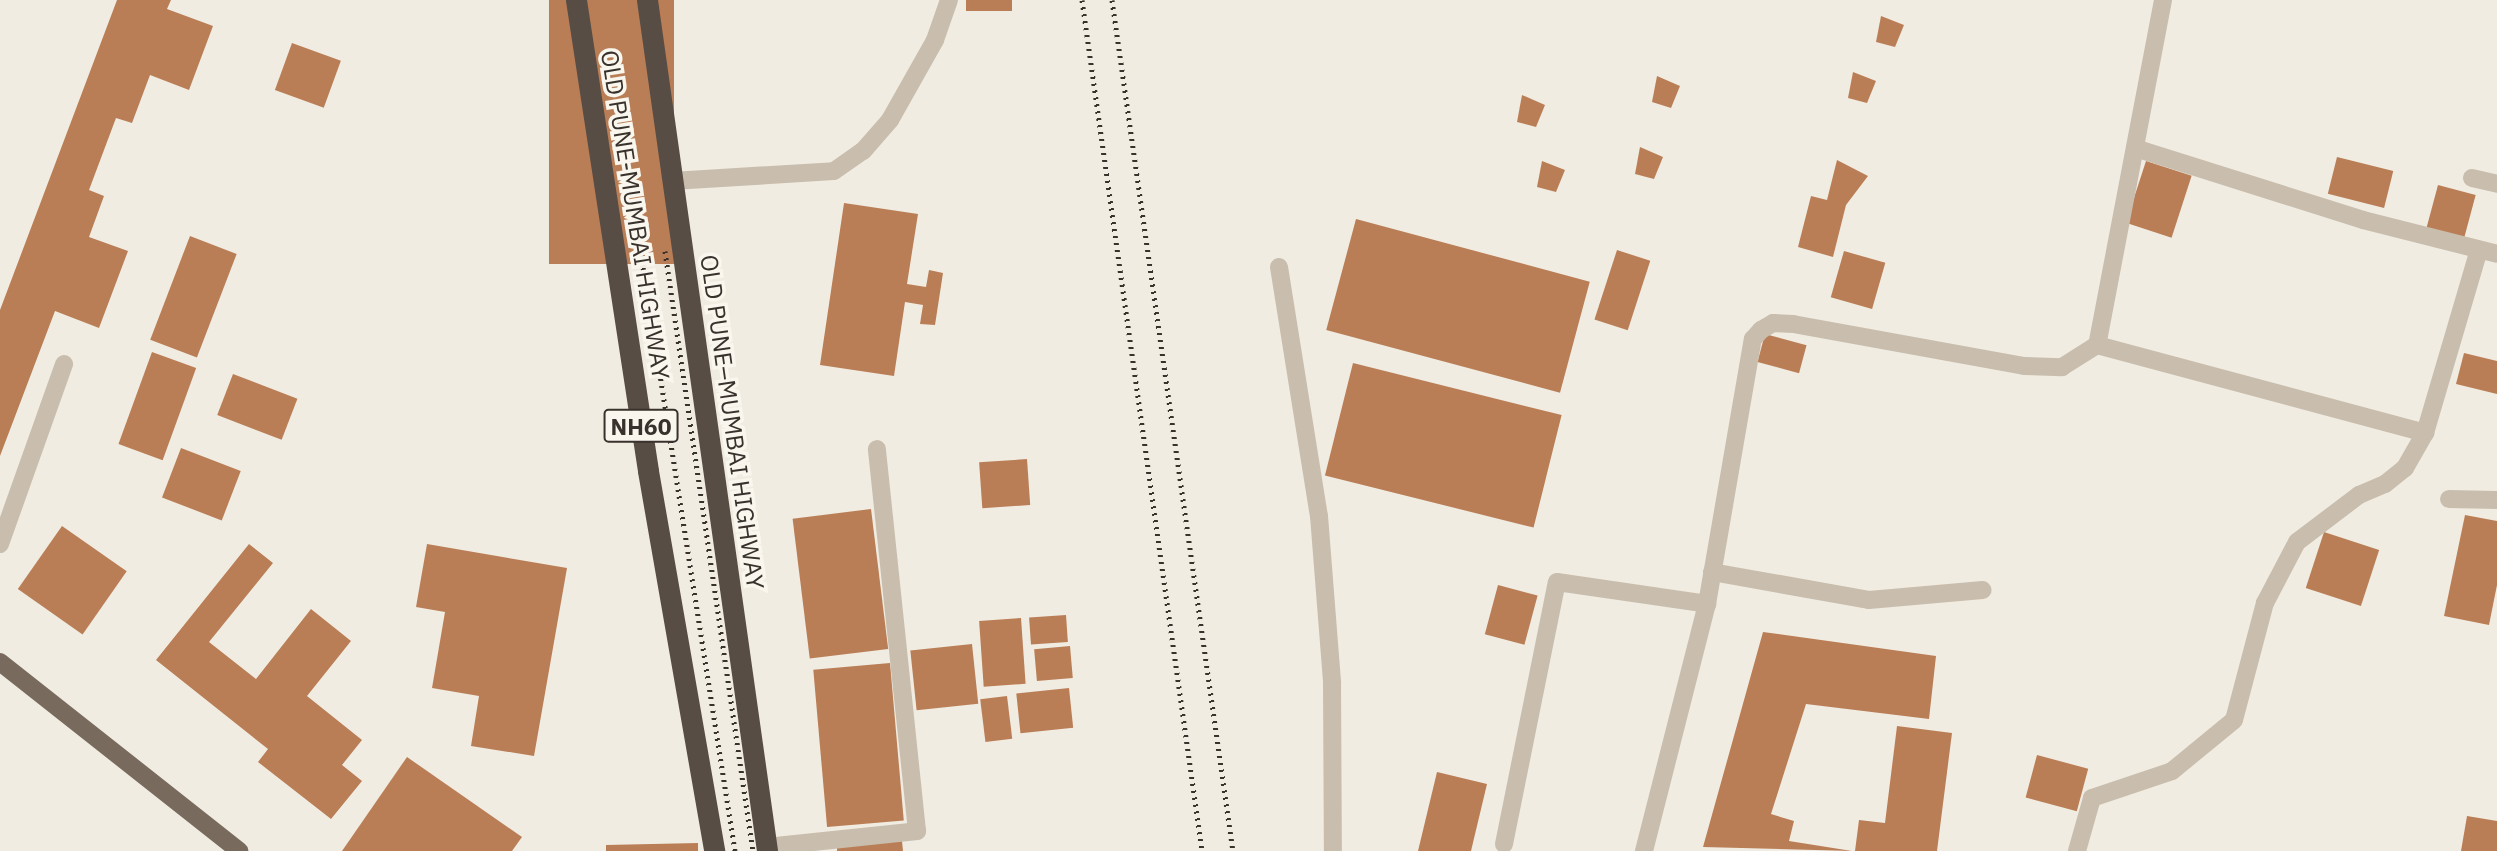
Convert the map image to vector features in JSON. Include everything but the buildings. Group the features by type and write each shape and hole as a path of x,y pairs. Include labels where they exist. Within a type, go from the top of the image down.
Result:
{"highway":[{"name":"OLD PUNE-MUMBAI HIGHWAY","path":"576,0 648,471 714,851"},
{"name":"OLD PUNE–MUMBAI HIGHWAY","path":"647,0 766,849"}],"main road":[{"path":"0,662 239,851"}],"street":[{"path":"672,181 834,171 863,151 890,120 935,40 949,0"},
{"path":"1644,851 1707,604 1753,339 1760,330 1773,323 1793,324 2024,366 2062,368 2097,345 2163,0"},
{"path":"2135,148 2363,220 2497,254"},
{"path":"2472,178 2497,184"},
{"path":"2077,851 2092,799 2172,771 2234,720 2265,603 2297,542 2359,495 2385,484 2405,468 2425,433 2479,250"},
{"path":"1279,267 1319,516 1332,682 1333,851"},
{"path":"2097,345 2425,433"},
{"path":"0,544 64,364"},
{"path":"766,849 916,831 877,449"},
{"path":"2449,499 2497,500"},
{"path":"1712,572 1869,600 1983,590"},
{"path":"1504,844 1558,582 1707,604"}],"railway":[{"path":"1082,0 1202,851"},
{"path":"1112,0 1233,851"},
{"path":"665,251 753,851"},
{"path":"641,254 735,851"}]}
